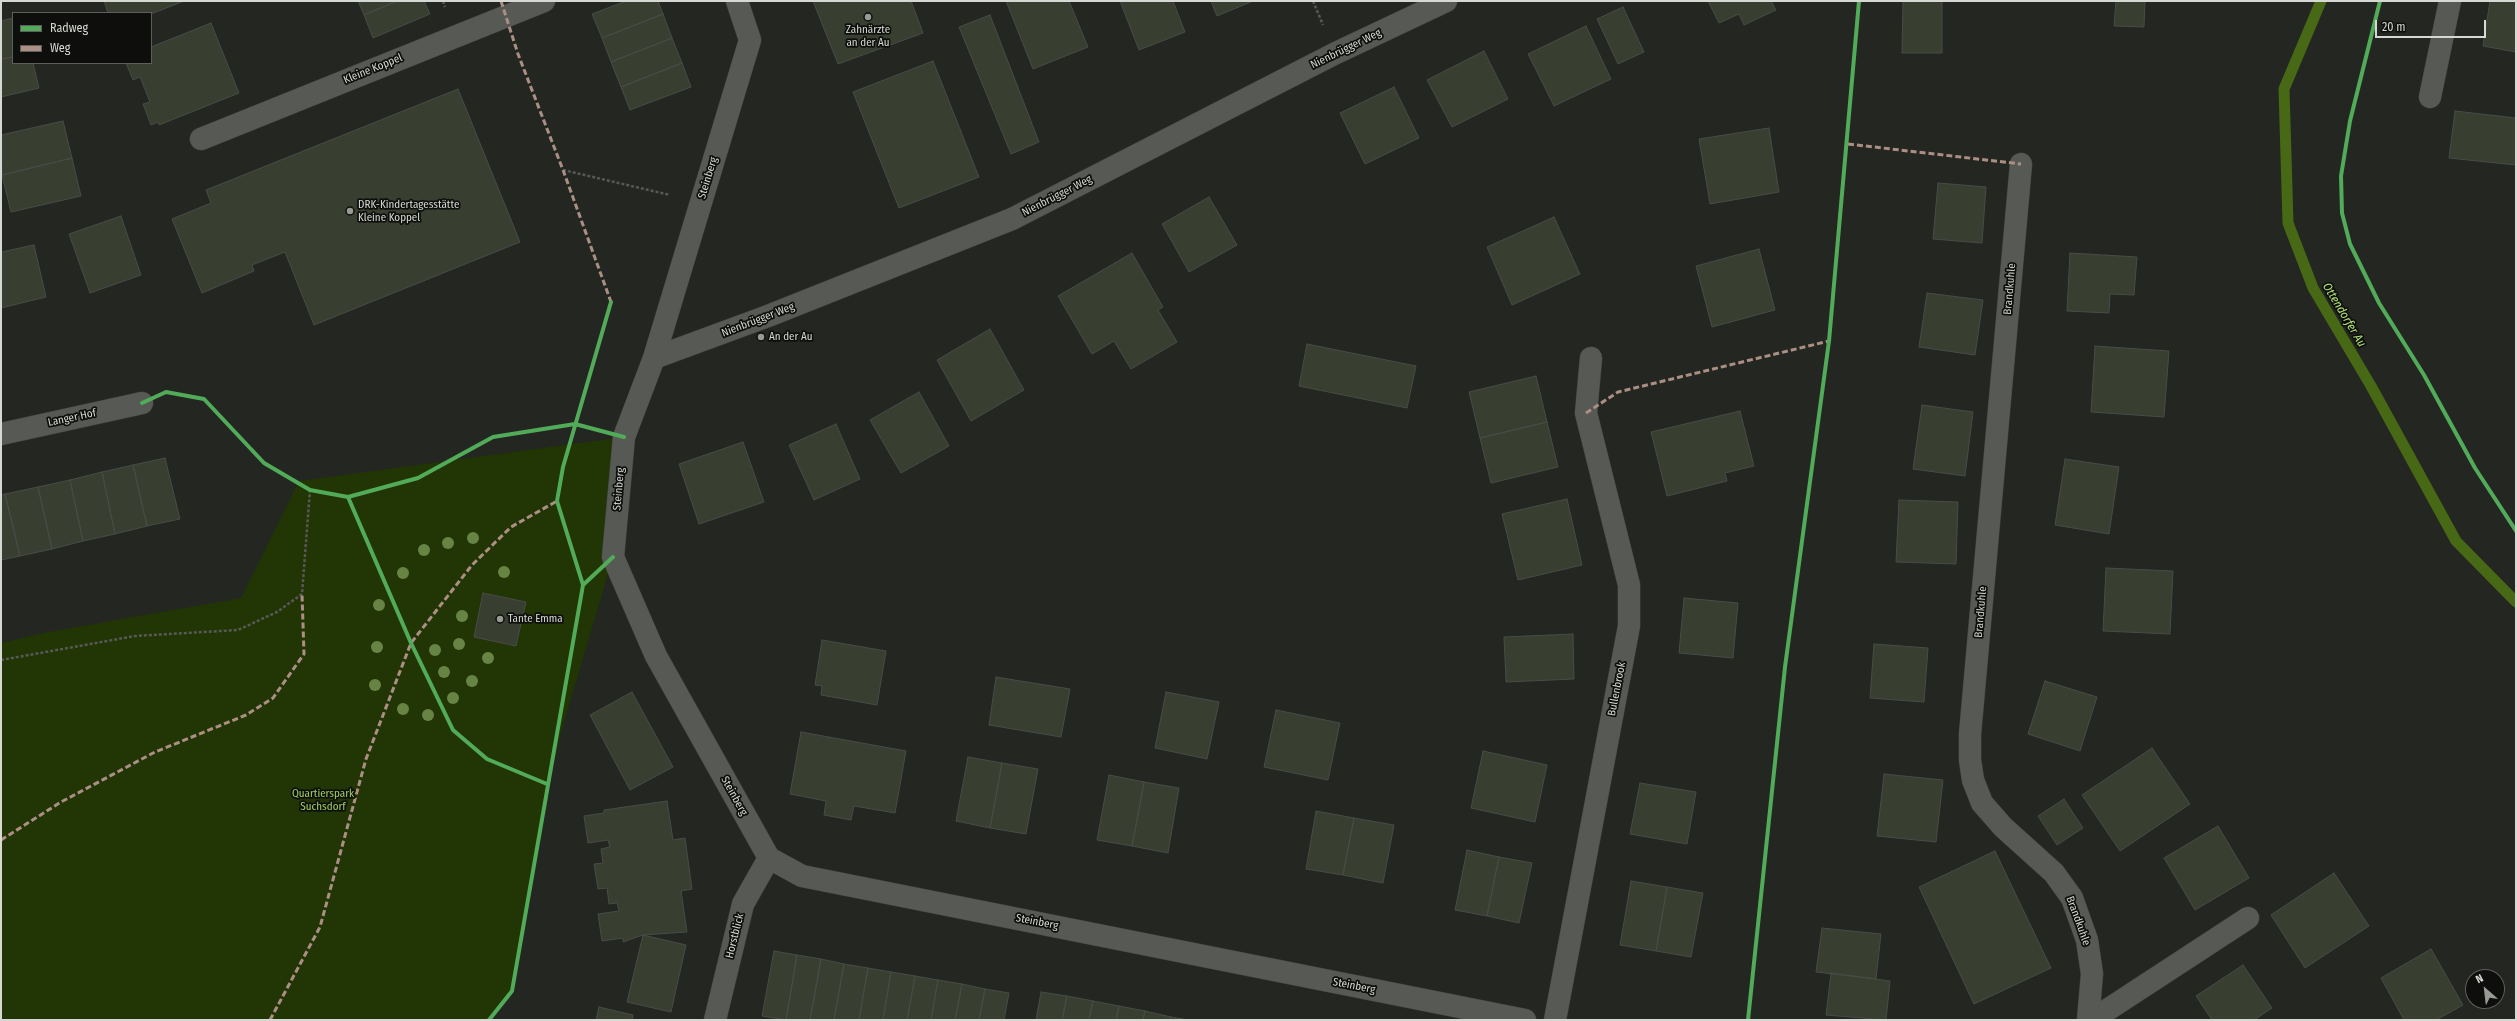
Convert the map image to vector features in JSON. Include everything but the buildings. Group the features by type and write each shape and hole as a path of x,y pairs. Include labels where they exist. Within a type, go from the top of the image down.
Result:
{"street":[{"name":"Kleine Koppel","path":"201,139 544,1"},
{"name":"Steinberg","path":"737,1 750,40 654,358 624,437 613,557 656,656 769,858 802,876 1525,1020"},
{"name":"Nienbrügger Weg","path":"654,358 768,316 1012,219 1336,53 1446,1"},
{"path":"2430,97 2450,1"},
{"name":"Brandkuhle","path":"2021,164 1970,734 1970,760 1973,780 1982,803 2003,827 2054,873 2072,898 2087,940 2092,974 2088,1020"},
{"name":"Bullenbrook","path":"1555,1020 1629,626 1629,585 1586,413 1591,358"},
{"name":"Langer Hof","path":"1,434 142,403"},
{"name":"Horstblick","path":"714,1020 743,904 769,858"},
{"path":"2092,1020 2248,918"}],"path":[{"path":"564,170 700,202"},
{"path":"1,660 135,636 238,630 277,612 302,594 310,490"}],"green space":[{"name":"Quartierspark Suchsdorf","path":"624,437 613,557 560,736 545,797 512,991 489,1020 1,1020 1,643 48,632 241,598 299,481"}],"waterway":[{"name":"Ottendorfer Au","path":"2321,1 2284,89 2288,223 2313,288 2371,386 2456,541 2516,602"}],"marked path":[{"path":"501,1 518,54 563,170 611,302 609,306"},
{"path":"1848,144 2021,164"},
{"path":"1586,413 1618,392 1829,341"},
{"path":"270,1020 320,927 366,759 411,643 472,565 511,527 557,501"},
{"path":"1,840 61,802 155,752 246,715 273,698 304,654 302,594"}],"cycle path":[{"path":"1748,1020 1785,667 1829,341 1859,1"},
{"path":"2380,1 2350,121 2341,176 2342,213 2350,244 2379,303 2424,375 2475,468 2516,531"},
{"path":"583,585 557,501 563,467 611,302"},
{"path":"142,403 166,392 204,399 264,463 310,490 348,497 418,478 493,437 575,424 624,437"},
{"path":"348,497 411,643 453,730 487,759 547,784"},
{"path":"489,1020 512,991 583,585 613,557"}],"place":[{"name":"Zahnärzte an der Au","path":"868,17"},
{"name":"DRK-Kindertagesstätte Kleine Koppel","path":"350,211"},
{"name":"An der Au","path":"761,337"},
{"name":"Tante Emma","path":"500,619"}]}
